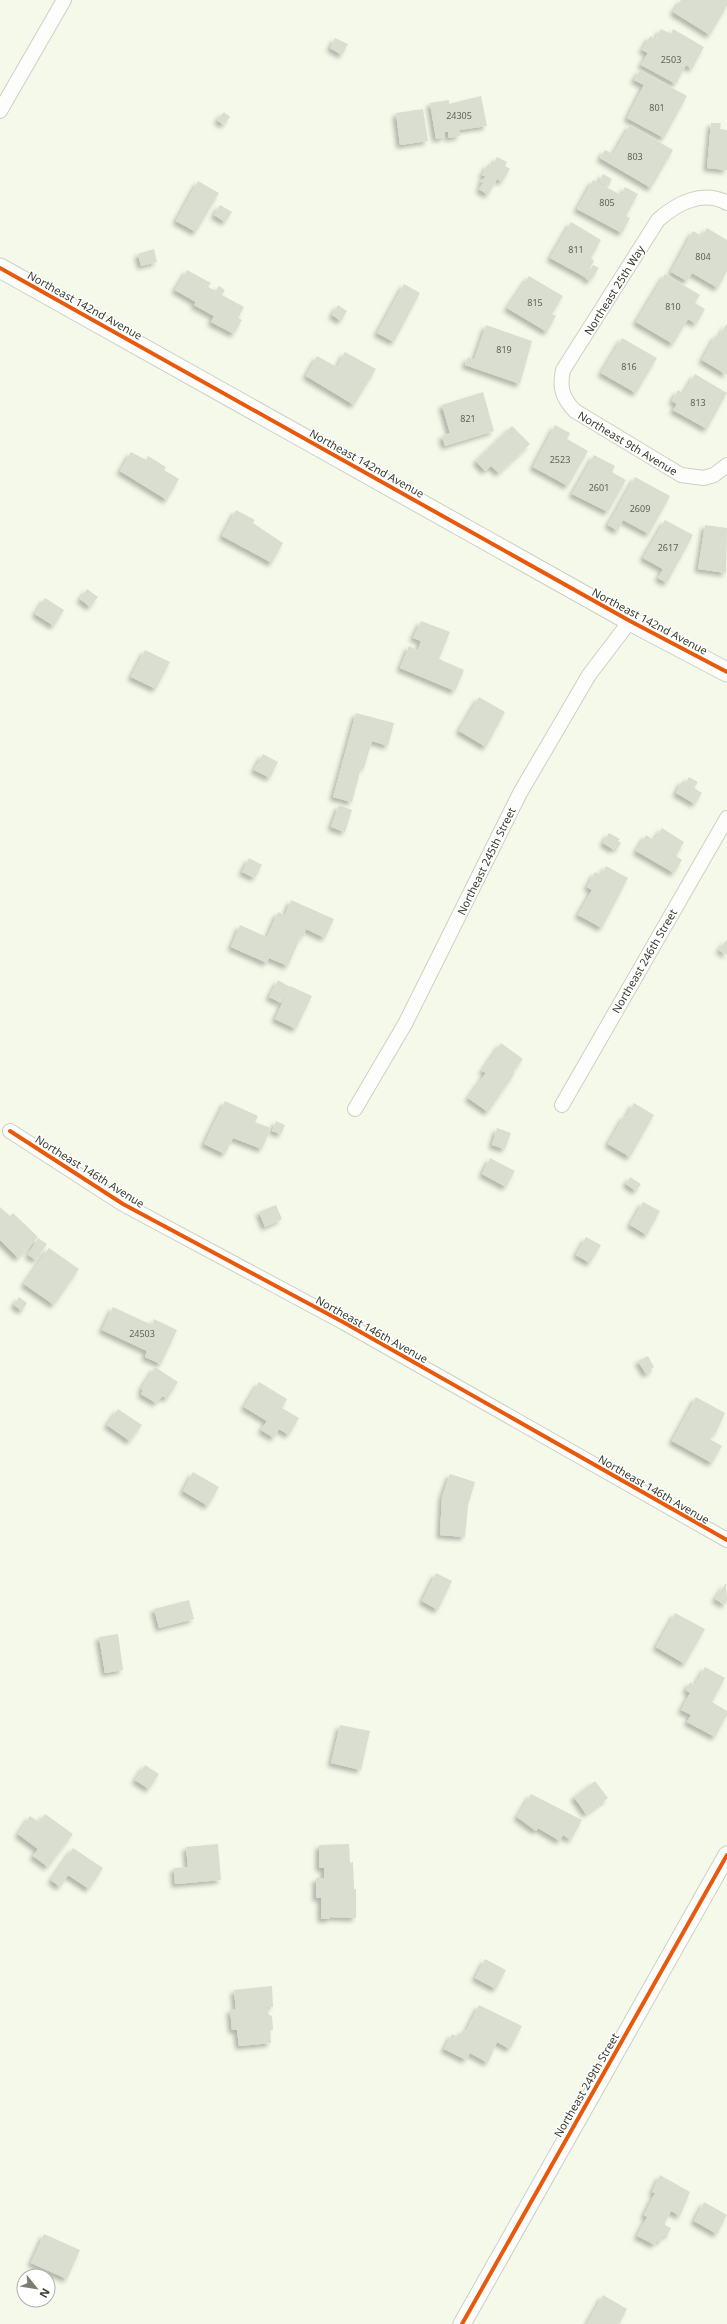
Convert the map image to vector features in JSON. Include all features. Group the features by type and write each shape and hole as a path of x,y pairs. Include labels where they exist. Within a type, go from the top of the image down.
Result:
{"main road":[{"name":"Northeast 142nd Avenue","path":"0,268 630,621 727,672"}],"street":[{"path":"0,111 64,0"},
{"name":"Northeast 25th Way","path":"562,393 560,382 563,370 658,220 671,208 687,200 705,198 727,203"},
{"name":"Northeast 9th Avenue","path":"562,393 567,403 575,411 675,471 692,478 704,478 714,475 727,465"},
{"name":"Northeast 245th Street","path":"355,1109 406,1024 520,793 589,675 630,621"},
{"name":"Northeast 246th Street","path":"562,1105 727,818"},
{"name":"Northeast 146th Avenue","path":"10,1131 123,1204 343,1322 727,1540"},
{"name":"Northeast 249th Street","path":"462,2324 727,1854"}],"building":[{"path":"681,0 727,0 727,6 710,35 673,12"},
{"path":"661,29 671,34 673,29 704,47 692,69 686,65 676,84 641,65 648,53 642,50 650,36 655,39"},
{"path":"335,38 348,44 342,55 330,48"},
{"path":"640,70 687,96 664,138 627,118 644,85 634,80"},
{"path":"481,96 487,126 459,130 460,136 448,138 448,132 445,132 445,137 436,139 430,103 449,100 449,104"},
{"path":"423,109 428,141 400,145 396,113"},
{"path":"224,112 230,117 224,125 217,120"},
{"path":"711,123 721,123 720,129 727,130 727,170 707,168"},
{"path":"630,125 673,150 651,188 600,158 605,150 613,154"},
{"path":"497,157 507,162 505,166 510,169 502,182 497,179 488,195 479,189 483,183 480,181 486,177 482,175 488,164 492,166"},
{"path":"603,174 612,179 608,187 599,182"},
{"path":"593,180 621,195 625,187 638,194 626,216 630,218 622,233 577,209"},
{"path":"198,181 219,193 196,232 176,221"},
{"path":"220,205 232,212 225,222 214,215"},
{"path":"571,222 601,240 591,258 594,261 585,277 550,258"},
{"path":"707,228 727,240 727,271 718,288 692,273 687,281 671,272 693,231 702,236"},
{"path":"154,249 157,262 141,266 138,254"},
{"path":"593,265 599,268 590,281 585,278"},
{"path":"187,270 211,283 208,287 216,291 219,286 225,290 222,295 244,307 238,318 242,320 234,334 211,322 214,316 194,305 196,302 175,290"},
{"path":"665,274 700,295 695,303 705,309 696,324 688,319 673,344 636,322"},
{"path":"529,276 563,296 552,314 556,316 547,332 507,308"},
{"path":"404,284 420,293 394,342 377,333"},
{"path":"338,305 347,311 341,321 332,315"},
{"path":"727,323 727,375 702,360 716,335 719,337"},
{"path":"486,325 532,341 520,384 465,365 468,357 474,360"},
{"path":"622,338 657,358 636,393 601,373"},
{"path":"345,352 376,369 354,405 306,376 317,356 337,367"},
{"path":"695,374 727,393 707,429 673,410 677,404 672,401 678,390 683,394"},
{"path":"483,392 494,431 445,446 442,436 450,433 442,405"},
{"path":"555,425 570,433 567,439 588,451 568,486 533,467"},
{"path":"512,426 530,444 499,473 491,466 485,471 476,461"},
{"path":"131,452 146,460 148,456 166,467 164,470 179,479 167,500 120,471"},
{"path":"594,455 615,466 612,472 626,480 608,512 572,494"},
{"path":"635,477 670,496 649,534 623,520 618,531 608,525"},
{"path":"236,510 255,520 253,523 283,543 272,563 222,536"},
{"path":"665,520 693,535 667,583 658,578 663,569 643,558"},
{"path":"705,525 727,528 726,573 698,569"},
{"path":"87,589 98,597 90,607 80,599"},
{"path":"45,598 64,610 54,626 35,614"},
{"path":"421,621 450,632 439,659 464,670 455,691 400,668 409,646 418,650 421,641 413,638"},
{"path":"145,650 170,662 156,689 131,677"},
{"path":"479,697 505,712 486,747 459,731"},
{"path":"356,713 394,723 388,746 372,741 364,768 361,768 352,802 333,797"},
{"path":"263,754 278,762 270,778 254,770"},
{"path":"689,777 698,782 694,788 702,793 695,804 676,793 682,781 686,783"},
{"path":"339,805 352,810 345,832 331,827"},
{"path":"662,828 684,842 676,856 682,860 674,873 636,851 646,835 654,840"},
{"path":"609,833 620,839 618,841 621,843 617,849 615,847 614,850 603,843"},
{"path":"249,858 262,865 255,878 242,872"},
{"path":"606,866 628,878 602,928 578,915 592,890 587,887 595,872 601,875"},
{"path":"291,900 334,919 325,938 306,929 303,937 301,936 288,966 269,958 267,963 231,947 240,925 267,937 278,912 285,915"},
{"path":"727,939 727,955 719,950"},
{"path":"278,980 290,987 281,1003 269,997"},
{"path":"290,986 312,996 296,1029 275,1019"},
{"path":"501,1043 523,1059 488,1112 468,1098 486,1073 482,1071"},
{"path":"225,1101 258,1116 255,1122 271,1128 262,1149 233,1138 225,1154 204,1144"},
{"path":"634,1103 654,1115 630,1157 608,1144 624,1116 626,1117"},
{"path":"276,1121 285,1125 281,1134 272,1131"},
{"path":"497,1128 511,1133 505,1149 492,1145"},
{"path":"490,1158 515,1171 506,1187 482,1174"},
{"path":"630,1177 641,1184 636,1191 626,1184"},
{"path":"643,1202 660,1211 647,1235 630,1225"},
{"path":"276,1205 282,1219 265,1227 259,1212"},
{"path":"0,1207 10,1216 13,1213 38,1237 18,1258 0,1240"},
{"path":"586,1237 601,1245 590,1263 576,1255"},
{"path":"38,1238 47,1244 36,1260 28,1255"},
{"path":"49,1248 79,1269 54,1305 24,1284"},
{"path":"19,1297 27,1303 22,1311 14,1305"},
{"path":"113,1307 152,1325 154,1319 177,1330 161,1364 145,1357 147,1351 102,1330"},
{"path":"648,1356 654,1367 651,1369 652,1371 646,1374 638,1361"},
{"path":"155,1367 178,1382 167,1399 163,1396 156,1403 141,1394 143,1390 141,1389"},
{"path":"259,1382 287,1399 282,1408 299,1418 289,1435 279,1429 274,1438 261,1430 267,1421 244,1407"},
{"path":"696,1397 725,1413 716,1433 715,1432 710,1439 722,1446 712,1463 672,1441"},
{"path":"118,1409 142,1425 130,1441 107,1425"},
{"path":"193,1472 219,1487 208,1506 183,1491"},
{"path":"450,1474 475,1482 468,1505 465,1537 440,1535 442,1497"},
{"path":"436,1573 452,1581 438,1610 422,1601"},
{"path":"726,1583 727,1600 725,1605 715,1599"},
{"path":"189,1600 194,1619 159,1628 154,1609"},
{"path":"675,1613 705,1629 685,1664 656,1647"},
{"path":"118,1634 123,1670 105,1673 99,1637"},
{"path":"705,1667 725,1678 712,1702 727,1711 727,1715 715,1737 687,1722 691,1715 681,1710 690,1693 686,1690 690,1682 695,1685"},
{"path":"340,1725 370,1731 361,1770 331,1763"},
{"path":"145,1765 159,1774 149,1789 135,1780"},
{"path":"595,1781 608,1798 586,1814 574,1797"},
{"path":"531,1794 582,1820 571,1840 563,1835 560,1841 538,1828 536,1831 517,1817"},
{"path":"45,1814 73,1834 48,1867 33,1856 38,1849 18,1834 30,1816 39,1822"},
{"path":"218,1844 221,1880 175,1884 174,1868 188,1867 186,1847"},
{"path":"349,1844 350,1863 353,1862 354,1889 356,1889 356,1918 330,1917 330,1919 321,1919 321,1898 316,1898 316,1878 324,1878 324,1868 319,1868 319,1845"},
{"path":"73,1848 103,1868 89,1889 68,1875 60,1887 51,1880"},
{"path":"485,1959 506,1970 496,1989 475,1978"},
{"path":"272,1986 273,2007 268,2007 268,2014 272,2016 273,2030 270,2030 271,2043 239,2046 237,2030 232,2030 230,2009 236,2010 234,1990"},
{"path":"479,2005 522,2026 510,2049 497,2042 488,2063 470,2053 466,2060 444,2049 452,2034 459,2037 463,2030 466,2031"},
{"path":"660,2175 690,2192 680,2216 671,2211 665,2225 671,2228 667,2236 664,2235 660,2242 657,2240 655,2245 637,2236 647,2217 644,2215 655,2193 652,2192"},
{"path":"704,2202 727,2215 717,2234 694,2221"},
{"path":"44,2234 80,2250 67,2279 56,2274 56,2268 42,2268 31,2263"},
{"path":"603,2295 627,2309 619,2324 587,2324"}],"cycle path":[{"path":"0,268 630,621 727,672"},
{"path":"10,1131 123,1204 343,1322 727,1540"},
{"path":"462,2324 727,1855"}]}
